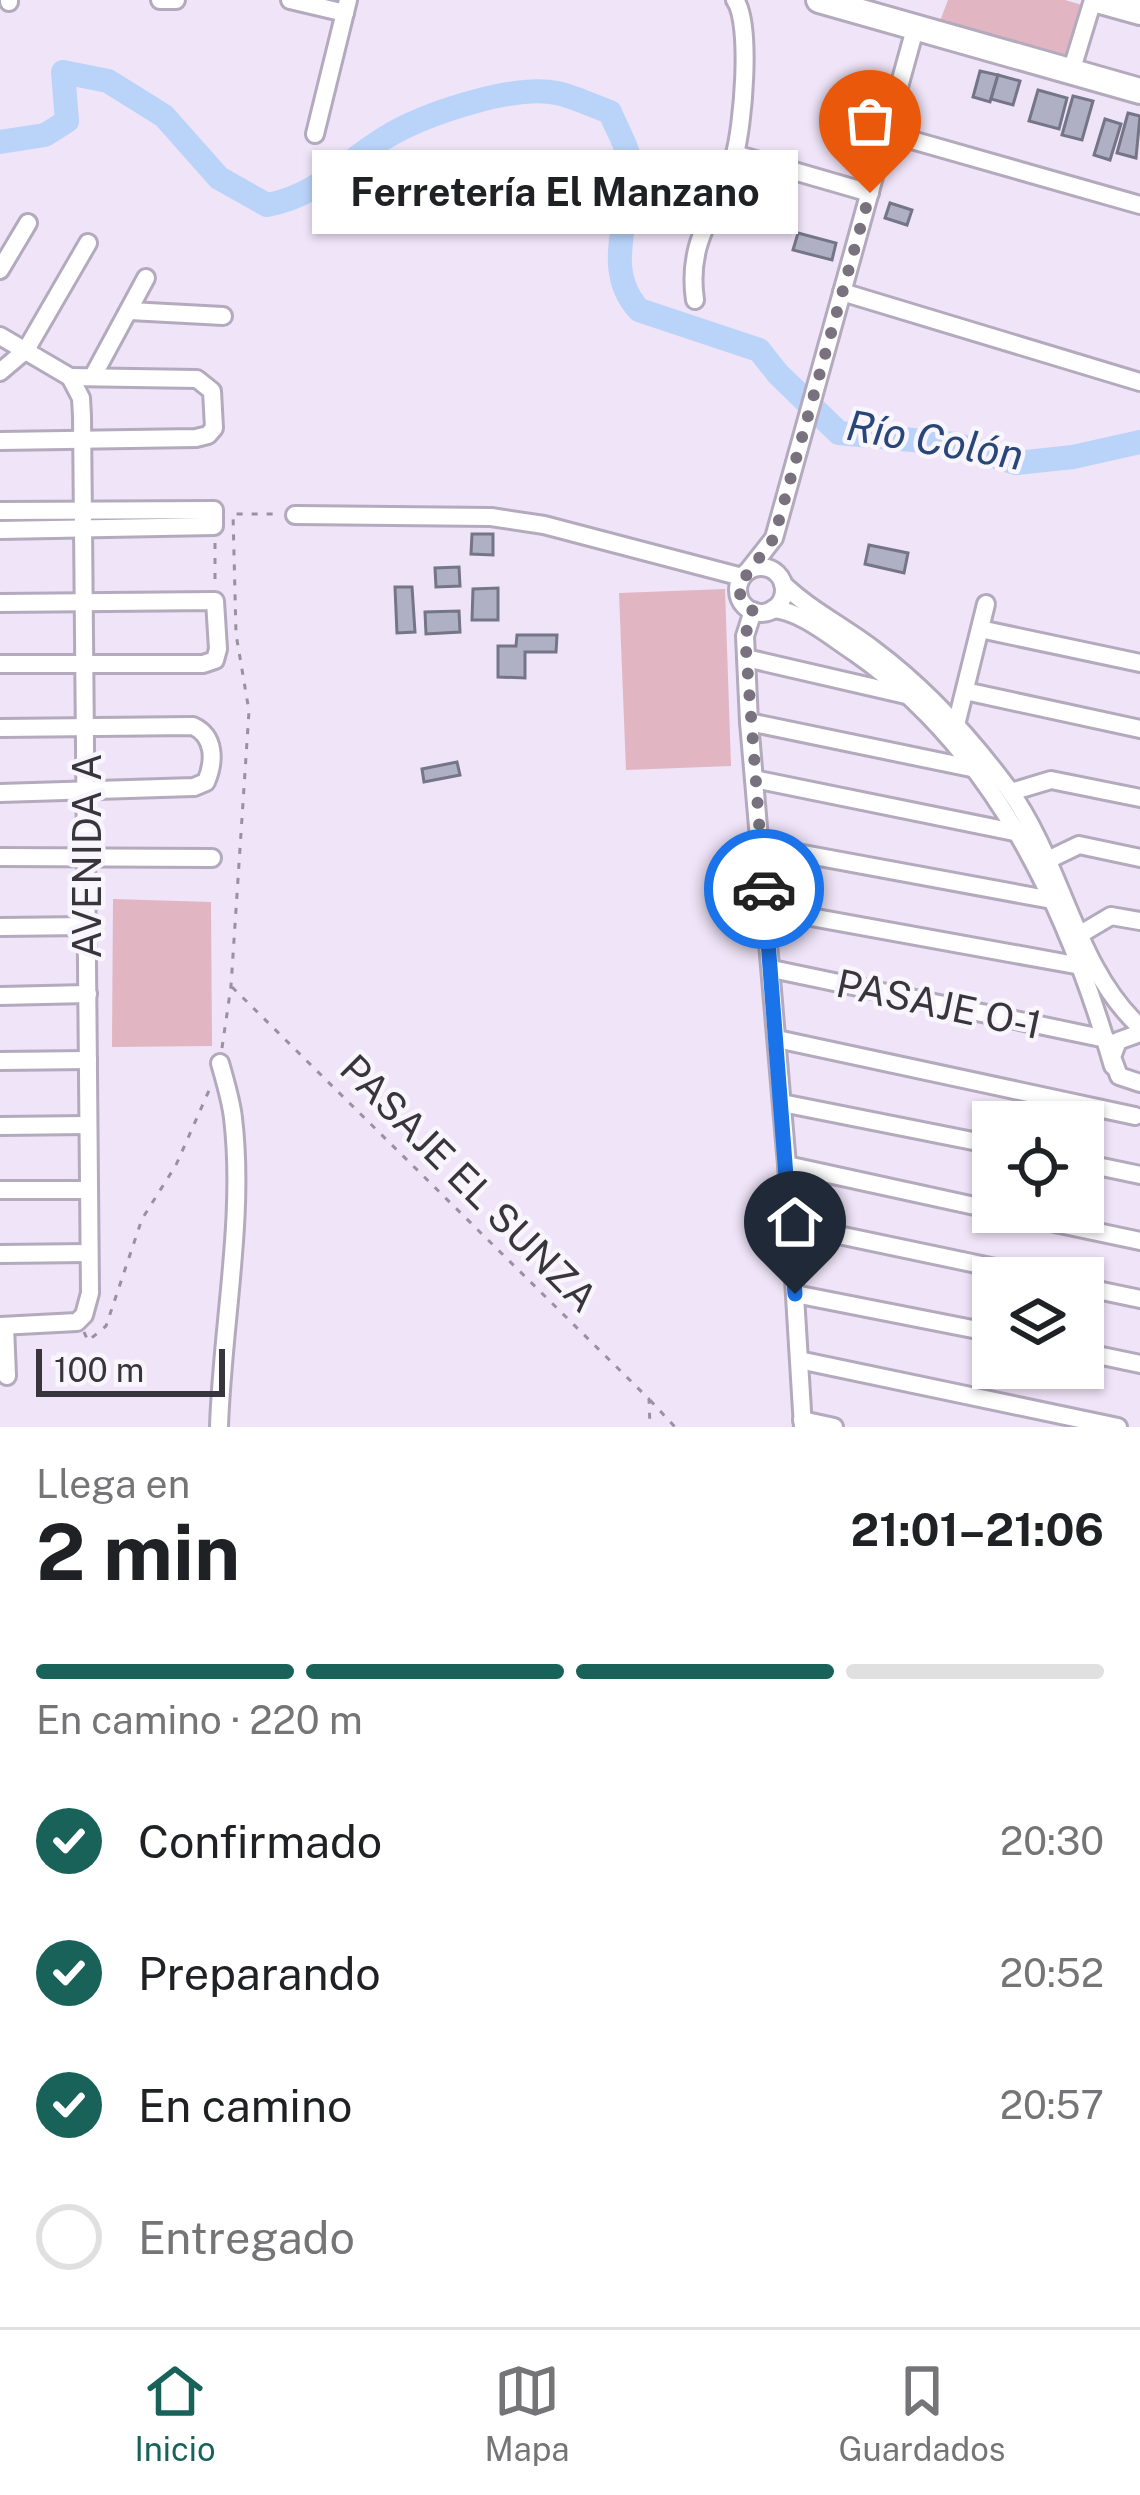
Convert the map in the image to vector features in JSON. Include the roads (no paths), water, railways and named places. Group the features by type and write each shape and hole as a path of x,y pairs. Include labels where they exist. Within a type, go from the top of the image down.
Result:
{"highway":[{"path":"818,0 1140,91"},
{"path":"846,0 876,16"},
{"path":"1095,0 1140,12"}],"street":[{"path":"160,0 176,0"},
{"path":"290,0 346,6 315,134"},
{"path":"695,299 693,255 735,154 746,46 745,21 735,0"},
{"path":"1071,72 1095,0"},
{"path":"915,28 774,538 745,574 741,601 753,611 784,610 837,641 907,695 976,770 1019,832 1052,900 1137,1123"},
{"path":"838,99 893,111"},
{"path":"887,133 1140,205"},
{"path":"735,154 870,193"},
{"path":"0,270 28,223"},
{"path":"0,372 26,350 88,243"},
{"path":"93,376 146,278"},
{"path":"842,292 1135,381"},
{"path":"130,311 223,316"},
{"path":"0,336 70,376 207,382 214,428 208,435 0,441"},
{"name":"AVENIDA A","path":"3,1326 76,1322 84,1315 90,1293 86,603 80,398 70,376"},
{"path":"0,511 214,526"},
{"path":"295,514 491,517 544,525 745,574 764,567 878,652 956,725 1011,792 1050,859 1099,977 1132,1008 1140,1030 1118,1041 1112,1057 1116,1071 1140,1083"},
{"path":"0,530 83,520"},
{"path":"773,609 782,598 774,538"},
{"path":"0,603 215,601 215,659 202,664 0,664"},
{"path":"956,725 986,604"},
{"path":"753,611 745,636 749,722 787,1165 802,1424 834,1427"},
{"path":"980,629 1140,663"},
{"path":"746,658 907,695"},
{"path":"965,691 1140,729"},
{"path":"749,722 976,770"},
{"path":"0,728 193,726 211,742 206,782 194,787 0,793"},
{"path":"754,778 1019,832"},
{"path":"1011,792 1051,780 1140,798"},
{"path":"1050,859 1079,845 1140,858"},
{"path":"760,846 1052,900"},
{"path":"0,857 212,858"},
{"path":"766,909 1081,966"},
{"path":"1079,935 1111,916 1140,921"},
{"path":"0,927 86,926"},
{"name":"PASAJE O-1","path":"772,969 1106,1040"},
{"path":"0,996 88,994"},
{"path":"777,1039 1137,1123"},
{"path":"0,1061 88,1060"},
{"path":"219,1427 234,1173 233,1117 220,1063"},
{"path":"782,1103 972,1141"},
{"path":"0,1126 88,1125"},
{"path":"787,1165 972,1206"},
{"path":"1104,1167 1140,1174"},
{"path":"0,1190 88,1190"},
{"path":"791,1225 972,1263"},
{"path":"1102,1233 1140,1241"},
{"path":"0,1254 89,1253"},
{"path":"1104,1291 1140,1299"},
{"path":"795,1294 972,1329"},
{"path":"3,1326 7,1376"},
{"path":"1104,1356 1140,1364"},
{"path":"799,1360 1118,1427"}],"waterway":[{"name":"Río Colón","path":"0,142 45,135 67,121 63,72 108,81 164,116 219,178 267,205 303,193 395,132 430,116 520,92 564,95 610,112 627,152 630,184 620,258 628,293 639,310 759,350 839,433 955,444 1016,463 1073,457 1140,442"}],"place":[{"name":"Ferretería El Manzano","path":"870,193"}]}
